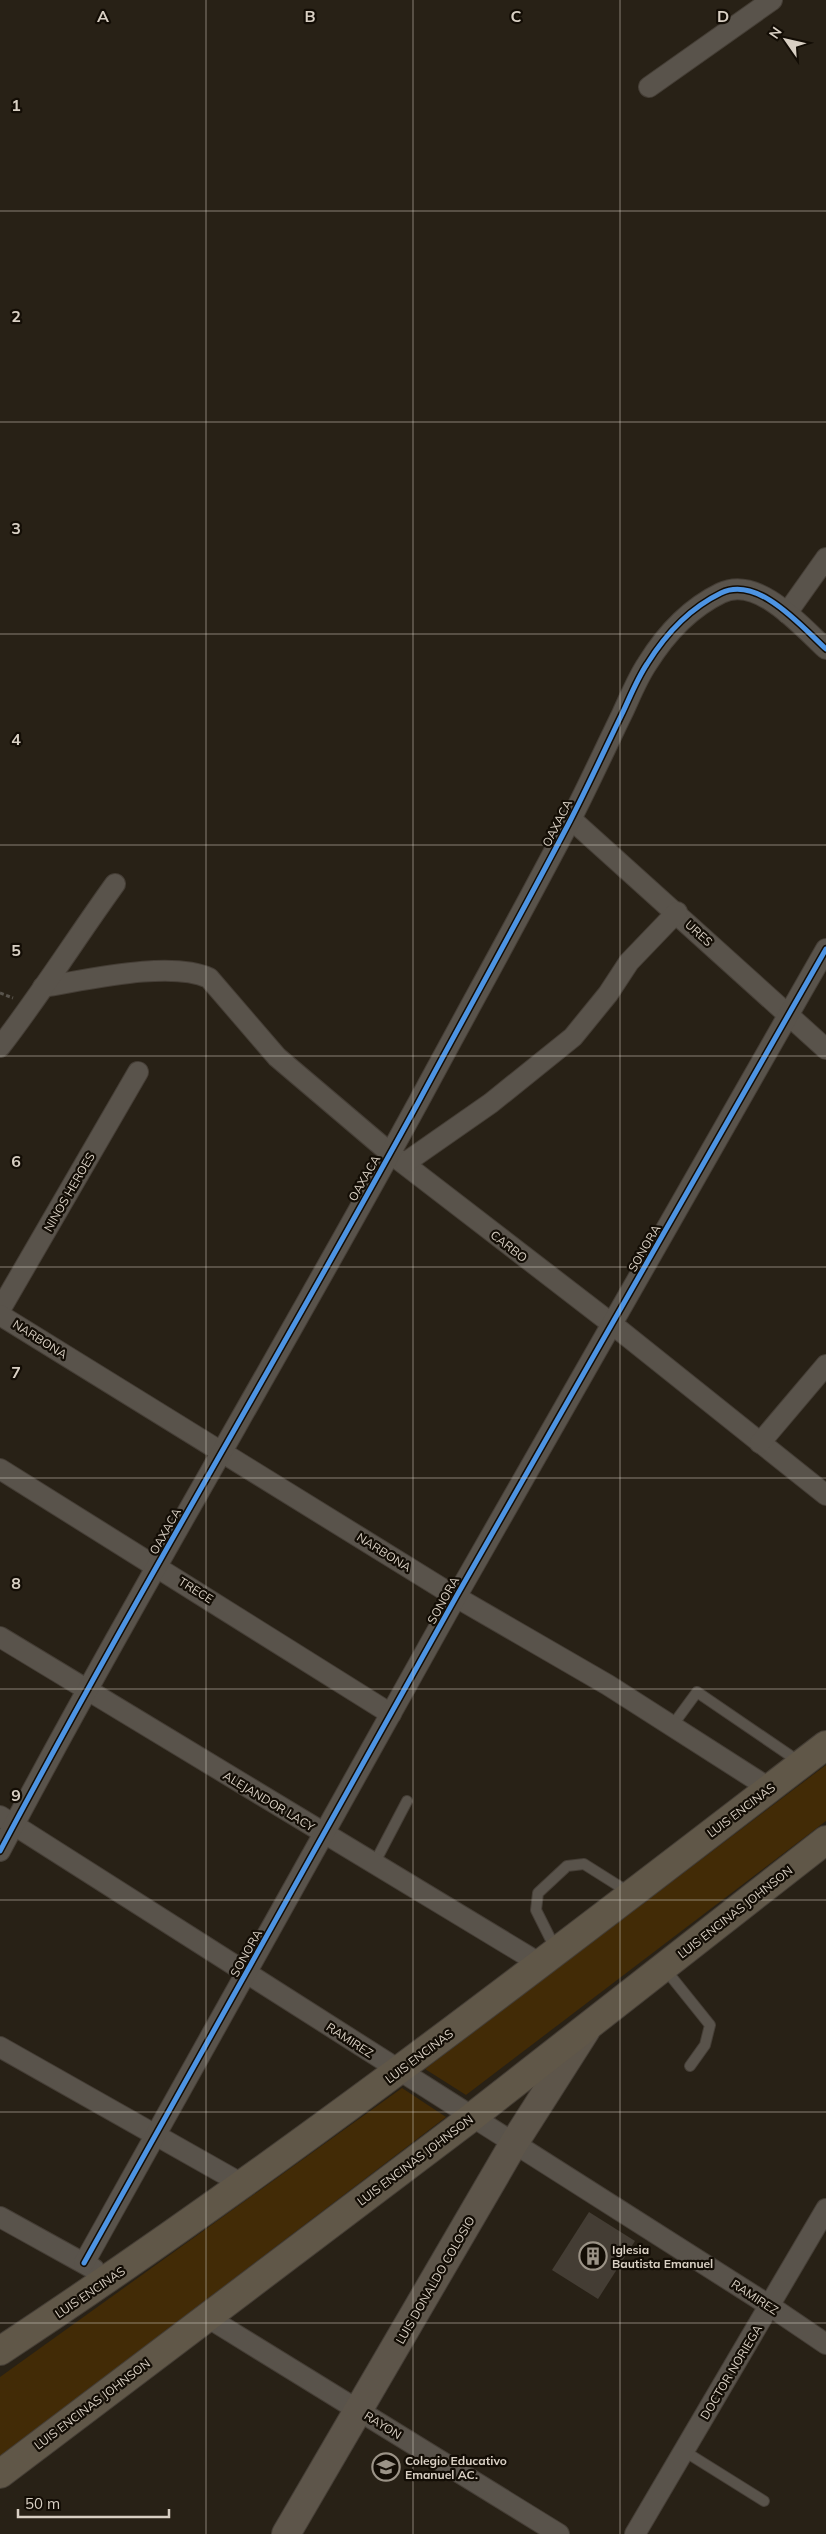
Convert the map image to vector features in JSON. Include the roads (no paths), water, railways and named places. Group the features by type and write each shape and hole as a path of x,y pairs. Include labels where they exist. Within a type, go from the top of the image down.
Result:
{"main road":[{"name":"LUIS ENCINAS","path":"0,2351 111,2278 244,2185 398,2072 826,1745"},
{"name":"LUIS ENCINAS JOHNSON","path":"0,2474 472,2117 826,1840"},
{"name":"LUIS DONALDO COLOSIO","path":"286,2534 514,2144 587,2028"}],"street":[{"path":"649,87 772,0"},
{"path":"786,613 826,558"},
{"name":"OAXACA","path":"0,1851 7,1821 88,1690 221,1451 397,1158 571,819 644,668 674,628 712,598 737,588 752,590 786,613 826,649"},
{"name":"URES","path":"571,819 677,912 826,1049"},
{"path":"0,1047 115,884"},
{"path":"397,1158 491,1103 573,1037 608,994 629,962 677,912"},
{"name":"SONORA","path":"84,2264 456,1597 826,949"},
{"name":"CARBO","path":"43,987 107,977 180,970 196,972 209,978 277,1057 397,1158 612,1324 826,1495"},
{"name":"NINOS HEROES","path":"0,1310 138,1072"},
{"name":"NARBONA","path":"0,1314 456,1597 608,1685 769,1788"},
{"path":"760,1443 826,1365"},
{"name":"TRECE","path":"0,1469 157,1565 391,1714"},
{"name":"ALEJANDOR LACY","path":"0,1637 374,1864 548,1956"},
{"name":"RAMIREZ","path":"7,1821 398,2072 770,2306 826,2344"},
{"path":"0,2047 157,2134 244,2185"},
{"name":"DOCTOR NORIEGA","path":"636,2534 826,2209"},
{"path":"0,2217 111,2278"},
{"name":"RAYON","path":"206,2317 559,2534"}],"lane":[{"path":"672,1726 697,1692 802,1764"},
{"path":"374,1864 407,1801"},
{"path":"548,1956 536,1910 538,1893 567,1866 584,1864 631,1894"},
{"path":"664,1968 710,2025 706,2045 690,2066"},
{"path":"684,2451 764,2501"}],"place":[{"name":"Iglesia Bautista Emanuel","path":"593,2256"},
{"name":"Colegio Educativo Emanuel AC.","path":"386,2467"}]}
